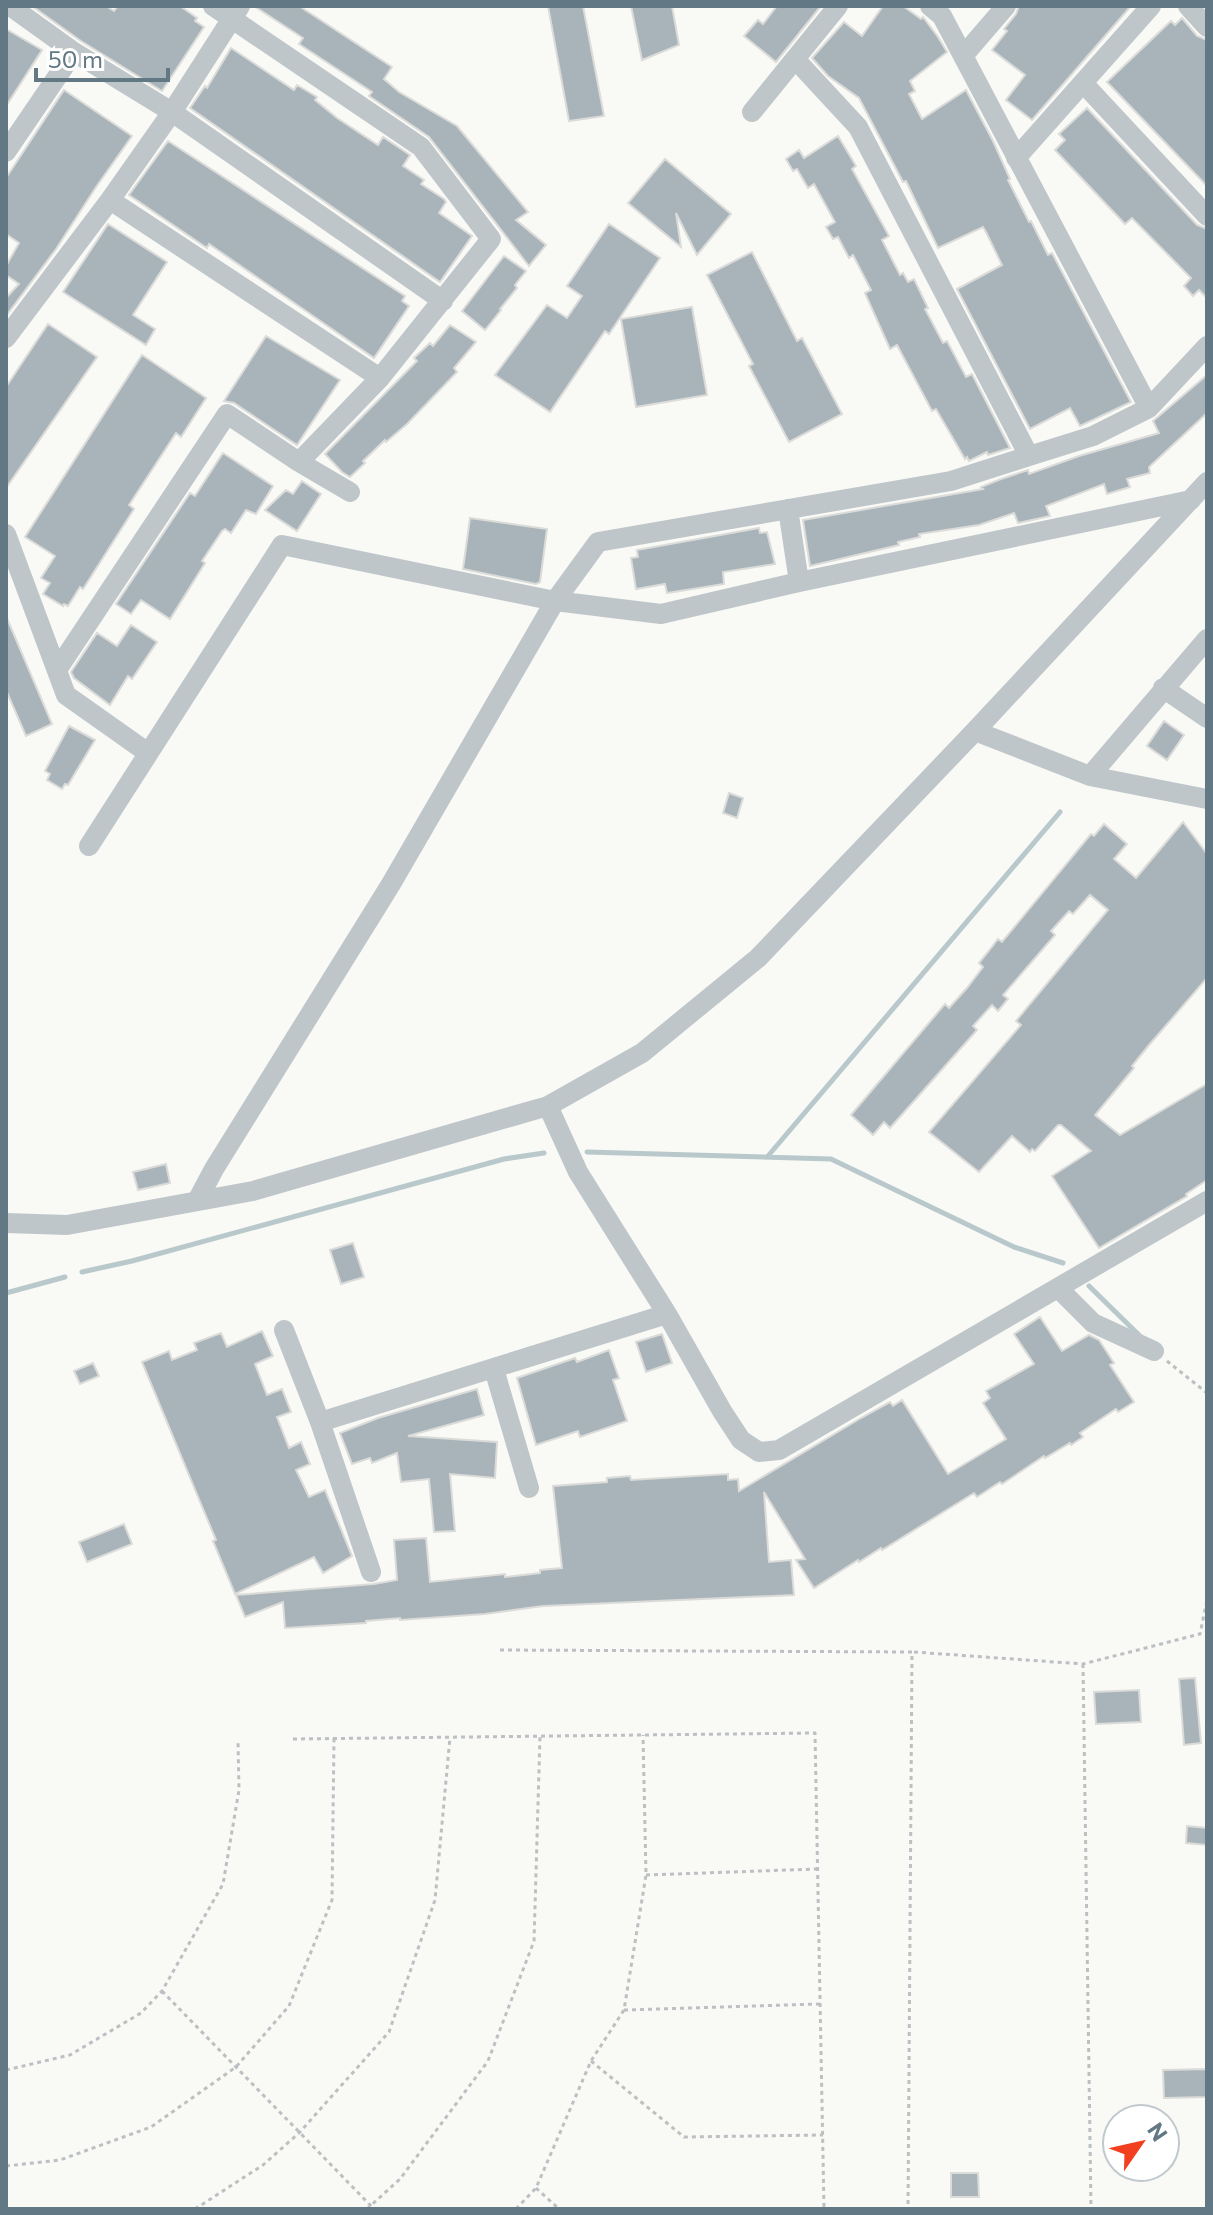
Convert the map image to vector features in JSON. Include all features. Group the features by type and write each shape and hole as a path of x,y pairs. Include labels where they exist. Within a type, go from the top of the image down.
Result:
{"street":[{"path":"10,6 74,52 172,112 443,301"},
{"path":"213,6 236,12 421,147 491,239 380,378 299,462"},
{"path":"752,112 838,6"},
{"path":"930,6 942,16 1149,408"},
{"path":"963,56 1006,6"},
{"path":"1016,158 1151,6"},
{"path":"1188,6 1207,27"},
{"path":"6,338 110,200 172,112 236,12"},
{"path":"7,149 74,52"},
{"path":"796,60 858,127 1029,456"},
{"path":"1084,84 1207,216"},
{"path":"110,200 380,378"},
{"path":"197,1201 391,884 555,601 598,542 951,481 1093,436 1149,408 1207,346"},
{"path":"57,670 227,414 350,492"},
{"path":"6,1223 67,1225 253,1191 548,1106 642,1053 758,958 1207,482"},
{"path":"89,846 282,545 555,601 661,614 1191,500"},
{"path":"788,509 799,582"},
{"path":"6,534 66,695 148,753"},
{"path":"1090,776 1207,639"},
{"path":"1163,688 1207,718"},
{"path":"975,731 1090,776 1207,799"},
{"path":"548,1106 578,1172 667,1314 722,1411 741,1440 759,1452 779,1450 1207,1201"},
{"path":"1058,1288 1093,1323 1154,1351"},
{"path":"320,1422 667,1314"},
{"path":"284,1330 320,1422 371,1572"},
{"path":"494,1369 529,1488"}],"path":[{"path":"1154,1351 1207,1393"},
{"path":"500,1650 912,1652 1083,1664 1200,1634 1207,1600"},
{"path":"908,2209 912,1652"},
{"path":"1083,1664 1091,2209"},
{"path":"293,1739 815,1733 824,2209"},
{"path":"516,2209 536,2188 591,2061 624,2010 646,1875 643,1735"},
{"path":"162,1991 371,2208 400,2179 488,2061 534,1941 540,1736"},
{"path":"195,2209 263,2165 299,2133 389,2032 435,1900 450,1737"},
{"path":"6,2166 60,2160 151,2127 236,2067 289,2006 332,1900 334,1738"},
{"path":"6,2070 70,2055 141,2013 162,1991 223,1884 239,1790 238,1741"},
{"path":"646,1875 817,1869"},
{"path":"624,2010 820,2004"},
{"path":"591,2061 684,2137 823,2135"},
{"path":"536,2188 559,2209"}],"building":[{"path":"32,6 106,6 114,11 118,6 180,6 204,27 162,91 81,41"},
{"path":"254,6 299,6 392,67 384,79 399,92 457,126 528,212 516,220 546,245 529,266 429,137 369,96 372,92 299,44 303,38"},
{"path":"548,6 583,6 604,116 569,121"},
{"path":"631,6 672,6 679,45 642,60"},
{"path":"777,6 821,6 776,62 744,36 758,20 763,24"},
{"path":"883,6 903,6 921,19 923,17 938,37 947,52 910,81 915,91 909,94 922,119 966,90 1029,222 1048,255 1052,253 1131,402 1080,426 1070,408 1030,429 957,289 1002,265 986,232 983,227 938,248 906,181 903,182 859,98 828,76 812,58 844,22 862,36"},
{"path":"1019,6 1131,6 1032,120 1006,100 1025,75 992,50 1007,31 1004,29"},
{"path":"1182,18 1197,36 1207,40 1207,186 1107,82 1171,21 1175,25"},
{"path":"6,29 42,50 6,106"},
{"path":"231,48 294,90 297,85 317,97 315,100 337,118 378,145 383,137 410,155 403,166 424,180 421,184 444,199 446,202 439,213 472,236 440,282 190,108 205,86 207,88"},
{"path":"64,90 132,136 56,249 6,316 6,298 19,284 6,275 6,266 19,243 6,234 6,178"},
{"path":"1087,108 1197,225 1207,229 1207,298 1199,290 1193,296 1184,286 1191,278 1132,218 1125,224 1055,150 1065,140 1059,134"},
{"path":"838,136 856,166 852,169 889,236 882,240 900,275 903,273 908,282 914,279 943,343 947,341 966,377 972,374 1010,448 988,455 987,452 969,461 967,457 965,459 936,409 932,411 897,345 890,349 865,293 871,290 853,255 849,258 838,237 833,239 826,227 835,222 814,184 808,188 797,169 793,171 786,159 799,150 804,158"},
{"path":"168,141 405,296 402,301 409,306 374,358 209,244 207,248 129,195"},
{"path":"665,159 731,214 697,255 676,213 681,247 628,203"},
{"path":"108,224 167,262 133,315 155,329 146,345 63,292"},
{"path":"609,224 660,258 609,334 605,331 550,412 495,375 547,305 567,318 582,296 567,286"},
{"path":"752,252 797,341 802,338 842,414 789,442 749,366 753,364 707,275"},
{"path":"504,256 526,271 485,330 462,311"},
{"path":"692,307 707,395 636,407 621,319"},
{"path":"48,324 97,357 6,488 6,387"},
{"path":"450,325 476,342 454,368 457,372 350,477 342,472 325,454 417,361 414,358 430,343 433,346"},
{"path":"266,336 340,380 297,445 234,403 224,401"},
{"path":"142,355 206,398 181,437 176,433 129,505 134,509 83,589 80,587 68,606 63,606 43,594 50,583 41,578 55,556 25,537"},
{"path":"1207,375 1207,413 1149,467 1150,473 1127,479 1130,487 1107,494 1104,484 1046,506 1050,516 1018,523 1014,513 979,525 919,534 920,537 898,542 899,545 810,566 803,520 983,489 981,487 1028,470 1029,474 1159,433 1153,421"},
{"path":"223,453 273,486 256,514 246,510 231,533 225,529 222,531 170,619 141,600 131,614 116,604 190,493 195,496"},
{"path":"302,481 321,494 297,531 265,510 286,490 293,494"},
{"path":"470,518 547,529 540,582 536,584 463,569"},
{"path":"759,528 760,533 767,532 775,564 723,572 724,584 667,593 665,584 636,589 631,558 638,557 637,550"},
{"path":"6,616 52,724 26,736 6,690"},
{"path":"131,625 157,642 132,679 128,676 110,705 74,678 71,672 97,633 117,646"},
{"path":"1164,721 1184,735 1167,760 1147,746"},
{"path":"69,726 95,740 68,785 65,784 62,789 47,780 50,774 45,771"},
{"path":"729,793 743,798 737,818 723,813"},
{"path":"1183,822 1207,854 1207,978 1149,1045 1095,1115 1120,1135 1207,1084 1207,1180 1187,1196 1099,1248 1052,1176 1091,1151 1061,1125 1035,1151 1032,1149 1030,1152 1012,1136 979,1172 929,1132 1021,1025 1016,1021 1108,910 1090,895 1073,914 1069,911 1051,931 1055,935 1003,995 1008,999 998,1011 992,1005 973,1026 977,1030 890,1128 884,1122 873,1135 851,1115 945,1004 949,1008 967,988 983,967 979,963 998,939 1002,942 1091,834 1094,836 1104,824 1127,844 1114,859 1136,878"},
{"path":"166,1164 170,1183 138,1190 133,1172"},
{"path":"353,1243 364,1277 341,1284 330,1250"},
{"path":"1040,1317 1062,1351 1089,1335 1099,1340 1114,1363 1110,1365 1134,1402 1118,1412 1116,1409 1080,1433 1083,1437 1071,1445 1044,1456 977,1497 974,1493 814,1588 796,1560 805,1559 764,1492 769,1562 791,1560 794,1595 543,1606 485,1614 285,1628 283,1602 245,1617 236,1595 397,1580 394,1540 426,1538 430,1582 505,1574 505,1577 562,1568 553,1486 607,1482 607,1478 630,1476 631,1480 728,1474 728,1480 738,1479 739,1491 890,1402 893,1406 902,1400 948,1474 1006,1439 983,1403 990,1398 986,1391 1034,1364 1014,1334"},
{"path":"262,1331 273,1356 255,1364 267,1395 282,1389 291,1412 277,1417 289,1448 301,1442 310,1464 296,1470 309,1497 325,1490 352,1556 323,1573 314,1557 235,1594 213,1541 216,1540 142,1362 169,1351 172,1360 197,1350 194,1343 221,1333 227,1347"},
{"path":"662,1334 672,1363 646,1372 636,1342"},
{"path":"609,1350 619,1378 613,1380 627,1421 580,1437 578,1431 536,1445 517,1378"},
{"path":"93,1363 99,1376 80,1384 74,1371"},
{"path":"477,1389 484,1415 408,1436 497,1442 495,1478 450,1474 455,1531 434,1532 429,1479 401,1482 397,1453 372,1463 370,1458 352,1464 340,1433 378,1418"},
{"path":"124,1524 132,1544 87,1562 79,1542"},
{"path":"1195,1678 1201,1743 1184,1745 1179,1679"},
{"path":"1139,1690 1141,1722 1096,1724 1094,1692"},
{"path":"1187,1826 1207,1828 1207,1845 1186,1843"},
{"path":"1207,2069 1207,2097 1164,2098 1163,2070"},
{"path":"951,2173 978,2173 979,2197 951,2197"}],"waterway":[{"path":"768,1156 1060,812"},
{"path":"587,1152 831,1159 1014,1247 1063,1263"},
{"path":"82,1272 504,1159 544,1153"},
{"path":"6,1293 65,1277"},
{"path":"1089,1286 1141,1337"}]}
